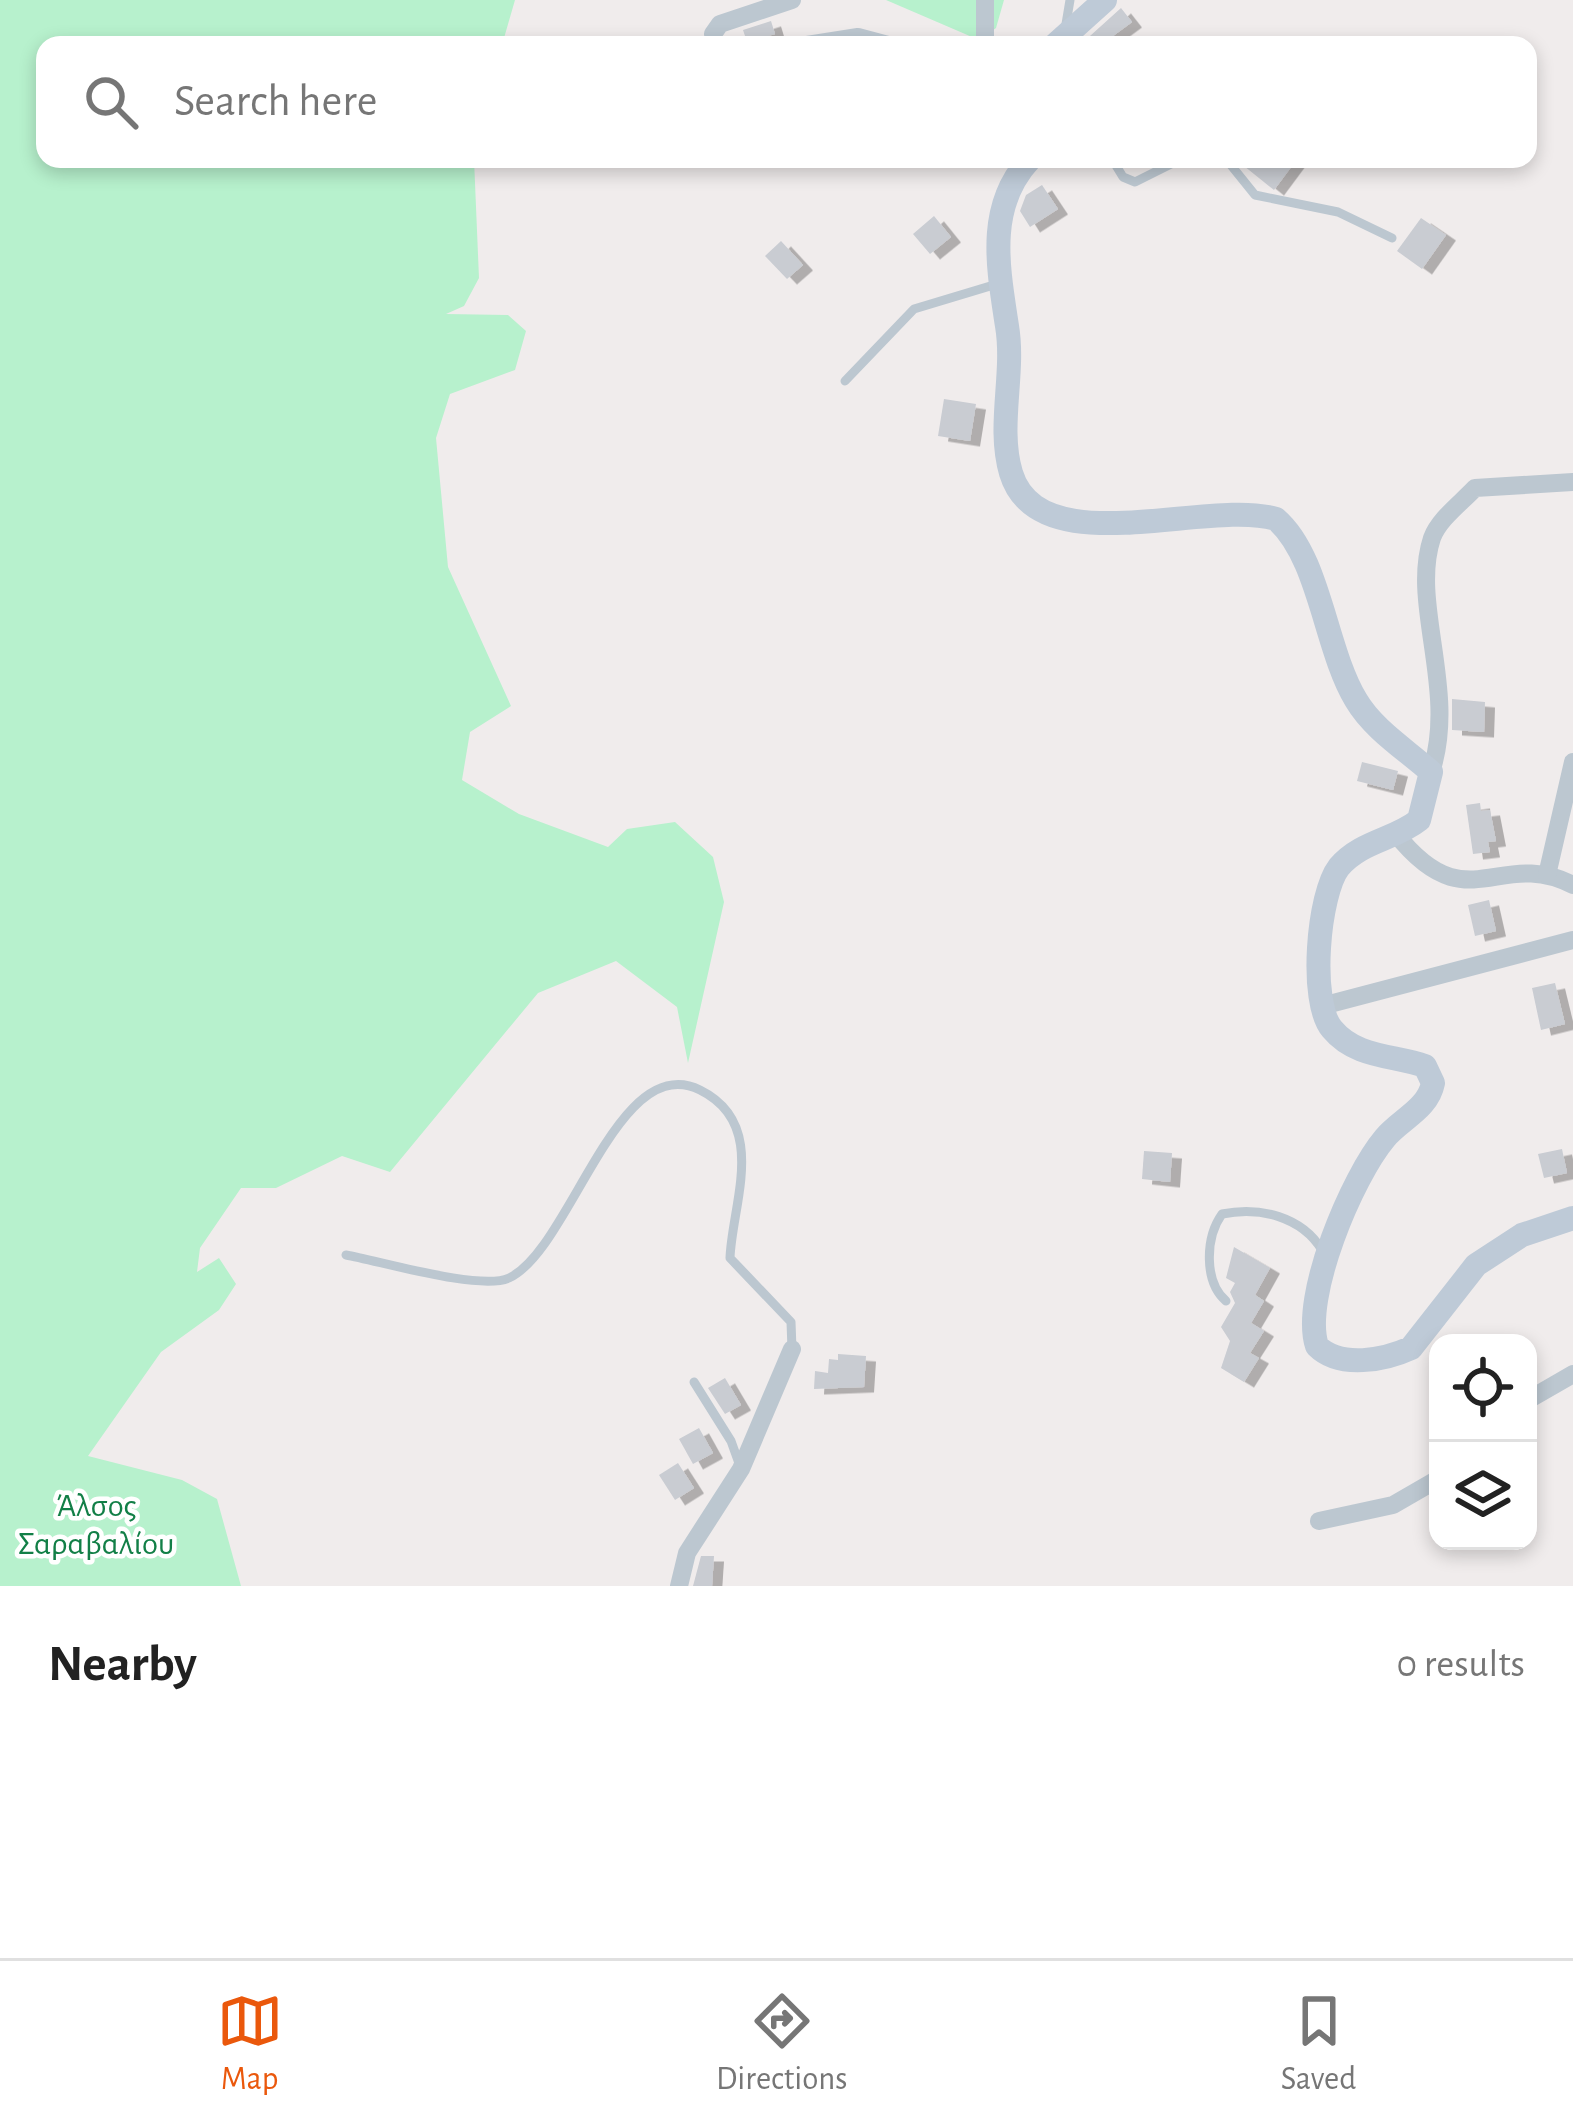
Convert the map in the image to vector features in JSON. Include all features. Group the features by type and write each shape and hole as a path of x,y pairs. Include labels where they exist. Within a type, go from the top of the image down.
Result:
{"street":[{"path":"714,36 720,24 792,0"},
{"path":"985,0 985,36"},
{"path":"1062,36 1105,0"},
{"path":"1025,168 1000,209 1009,337 1010,470 1028,504 1068,520 1276,519 1303,559 1354,696 1381,729 1431,772"},
{"path":"1573,482 1475,488 1432,537 1427,580 1443,715 1418,820 1363,847 1331,879 1321,936 1322,1006 1333,1030 1365,1052 1425,1066 1433,1084 1425,1102 1398,1124 1364,1168 1329,1260 1313,1325 1317,1346 1341,1358 1386,1357 1418,1342 1459,1282 1488,1256 1541,1227 1573,1219"},
{"path":"1547,875 1573,762"},
{"path":"1396,833 1428,868 1449,880 1547,875 1573,885"},
{"path":"1322,1006 1573,940"},
{"path":"679,1586 692,1544 741,1469 792,1349"},
{"path":"1537,1395 1573,1374"},
{"path":"1319,1521 1393,1505 1429,1484"}],"lane":[{"path":"1061,36 1070,0"},
{"path":"1118,168 1123,177 1136,182 1163,168"},
{"path":"1233,168 1255,195 1338,212 1392,238"},
{"path":"845,381 914,309 1002,283"},
{"path":"346,1255 485,1281 512,1277 561,1224 610,1136 634,1106 661,1088 690,1086 720,1106 733,1126 744,1179 730,1258 791,1322 792,1349"},
{"path":"1226,1301 1214,1291 1210,1276 1213,1235 1222,1214 1243,1212 1304,1225 1329,1260"},
{"path":"694,1382 731,1441 741,1469"}],"green space":[{"name":"Άλσος Σαραβαλίου","path":"0,0 515,0 505,36 36,36 36,168 474,168 479,278 464,306 446,314 508,315 526,331 515,370 450,394 436,438 448,567 511,706 470,732 462,780 519,814 608,847 627,829 675,822 713,857 724,902 688,1063 677,1007 616,961 538,993 390,1172 342,1156 276,1188 241,1188 200,1248 197,1272 219,1258 236,1284 219,1310 161,1352 88,1456 182,1480 217,1499 241,1586 0,1586"},
{"path":"886,0 1004,0 996,28 985,36 970,36"}],"building":[{"path":"1121,8 1132,22 1113,36 1090,36"},
{"path":"771,21 775,34 745,36 743,30"},
{"path":"1246,168 1290,168 1274,190"},
{"path":"1042,185 1058,209 1030,227 1020,211 1026,195"},
{"path":"934,216 951,237 930,254 913,234"},
{"path":"1421,218 1446,235 1422,269 1397,251"},
{"path":"781,241 803,265 787,279 765,256"},
{"path":"944,399 976,404 970,441 938,436"},
{"path":"1452,699 1485,702 1484,732 1452,730"},
{"path":"1362,762 1398,771 1393,790 1357,781"},
{"path":"1480,803 1481,811 1490,810 1496,841 1488,842 1490,852 1473,854 1466,805"},
{"path":"1489,900 1496,931 1475,936 1468,905"},
{"path":"1555,983 1565,1024 1541,1030 1532,988"},
{"path":"1562,1149 1567,1173 1544,1178 1538,1154"},
{"path":"1144,1151 1172,1153 1170,1182 1142,1179"},
{"path":"1234,1247 1270,1268 1255,1295 1264,1301 1251,1323 1264,1331 1250,1353 1259,1358 1244,1382 1221,1368 1230,1341 1221,1327 1235,1303 1230,1292 1235,1283 1226,1278"},
{"path":"838,1354 866,1356 864,1387 814,1389 815,1371 828,1373 829,1359 838,1360"},
{"path":"725,1378 741,1405 725,1414 708,1388"},
{"path":"699,1428 713,1453 693,1464 679,1439"},
{"path":"678,1463 694,1488 675,1500 659,1475"},
{"path":"701,1556 714,1556 712,1586 693,1586"}]}
